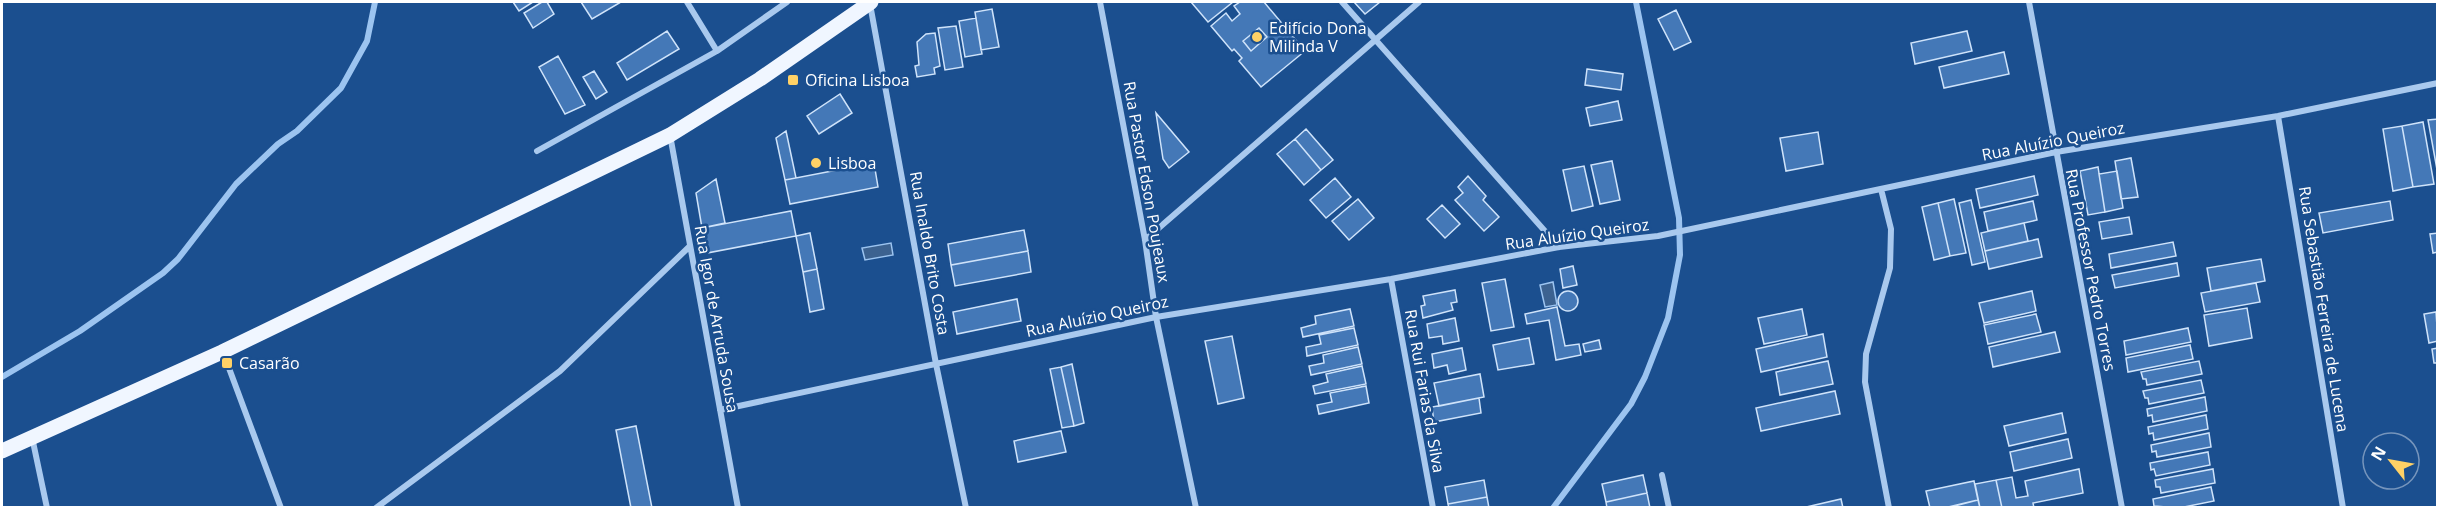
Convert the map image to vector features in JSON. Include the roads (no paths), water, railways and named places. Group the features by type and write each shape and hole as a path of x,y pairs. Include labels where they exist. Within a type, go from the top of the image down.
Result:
{"main road":[{"path":"2,451 222,352 670,135 759,79 870,2"}],"street":[{"path":"687,2 717,51"},
{"path":"537,151 717,51 787,2"},
{"name":"Rua Inaldo Brito Costa","path":"870,2 936,364 966,507"},
{"name":"Rua Pastor Edson Poujeaux","path":"1100,2 1145,240 1156,317 1196,507"},
{"path":"1342,2 1559,247"},
{"path":"1145,240 1419,2"},
{"name":"Rua Professor Pedro Torres","path":"2029,2 2122,507"},
{"name":"Rua Aluízio Queiroz","path":"720,410 1156,317 1392,279 1559,247 1658,236 2056,152 2278,116 2438,83"},
{"name":"Rua Sebastião Ferreira de Lucena","path":"2278,116 2343,507"},
{"name":"Rua Igor de Arruda Sousa","path":"670,135 738,507"},
{"path":"1881,189 1891,228 1890,268 1866,354 1865,382 1889,507"},
{"path":"376,507 560,371 690,246"},
{"name":"Rua Rui Farias da Silva","path":"1392,279 1433,507"},
{"path":"222,352 281,507"},
{"path":"32,437 47,507"},
{"path":"1662,476 1669,507"}],"water":[{"path":"891,243 893,255 865,260 862,248"},
{"path":"1553,282 1557,305 1545,307 1540,285"}],"waterway":[{"path":"2,377 80,331 163,273 178,259 236,184 278,144 297,131 341,88 367,41 375,2"},
{"path":"1553,508 1631,404 1645,377 1668,318 1680,255 1679,218 1636,2"}],"place":[{"name":"Edifício Dona Milinda V","path":"1257,37"},
{"name":"Oficina Lisboa","path":"793,80"},
{"name":"Lisboa","path":"816,163"},
{"name":"Casarão","path":"227,363"}]}
